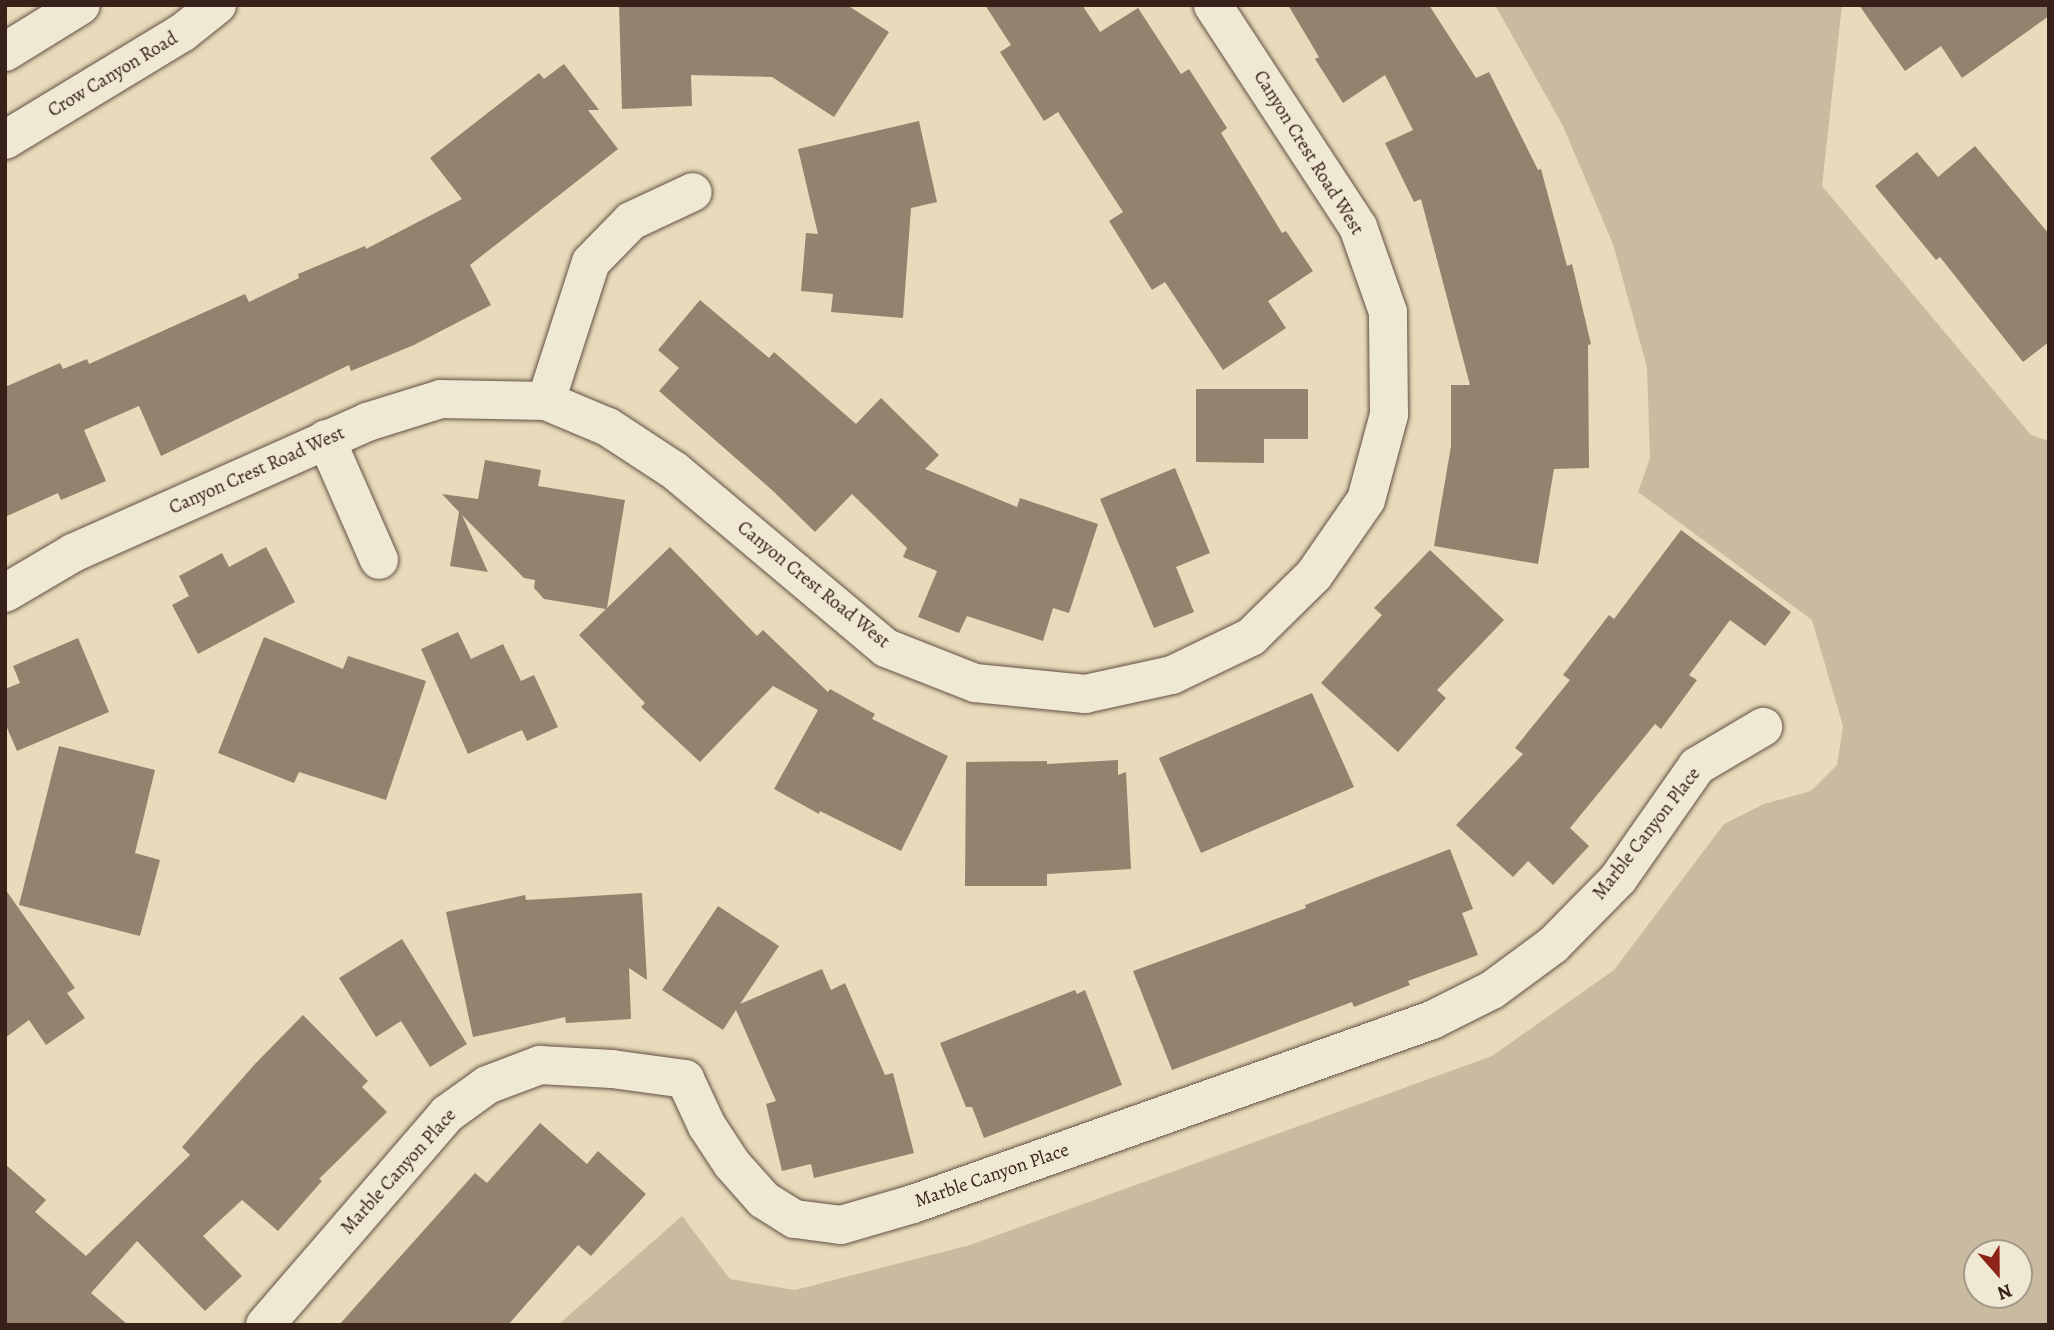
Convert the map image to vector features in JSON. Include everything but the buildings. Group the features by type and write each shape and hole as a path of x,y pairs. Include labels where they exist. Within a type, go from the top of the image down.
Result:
{"street":[{"path":"5,52 81,5"},
{"name":"Crow Canyon Road","path":"5,140 182,33 217,5"},
{"name":"Canyon Crest Road West","path":"5,593 73,553 367,422 441,399 546,401 608,427 675,471 886,648 975,683 1085,694 1172,675 1251,637 1314,575 1366,500 1389,415 1388,312 1358,227 1213,5"},
{"path":"546,401 591,262 631,221 693,192"},
{"path":"326,439 379,560"},
{"name":"Marble Canyon Place","path":"265,1325 447,1114 487,1085 540,1065 611,1069 685,1079 707,1126 732,1164 764,1200 795,1219 841,1225 914,1204 1432,1020 1492,990 1553,946 1618,878 1696,766 1763,726"}],"shaded area":[{"path":"1495,5 1842,5 1822,186 2031,435 2049,441 2049,1325 558,1325 682,1216 730,1279 795,1290 970,1245 1492,1056 1614,970 1724,824 1764,804 1811,791 1837,765 1843,726 1812,620 1638,492 1650,458 1647,367 1613,244 1563,126"}]}
